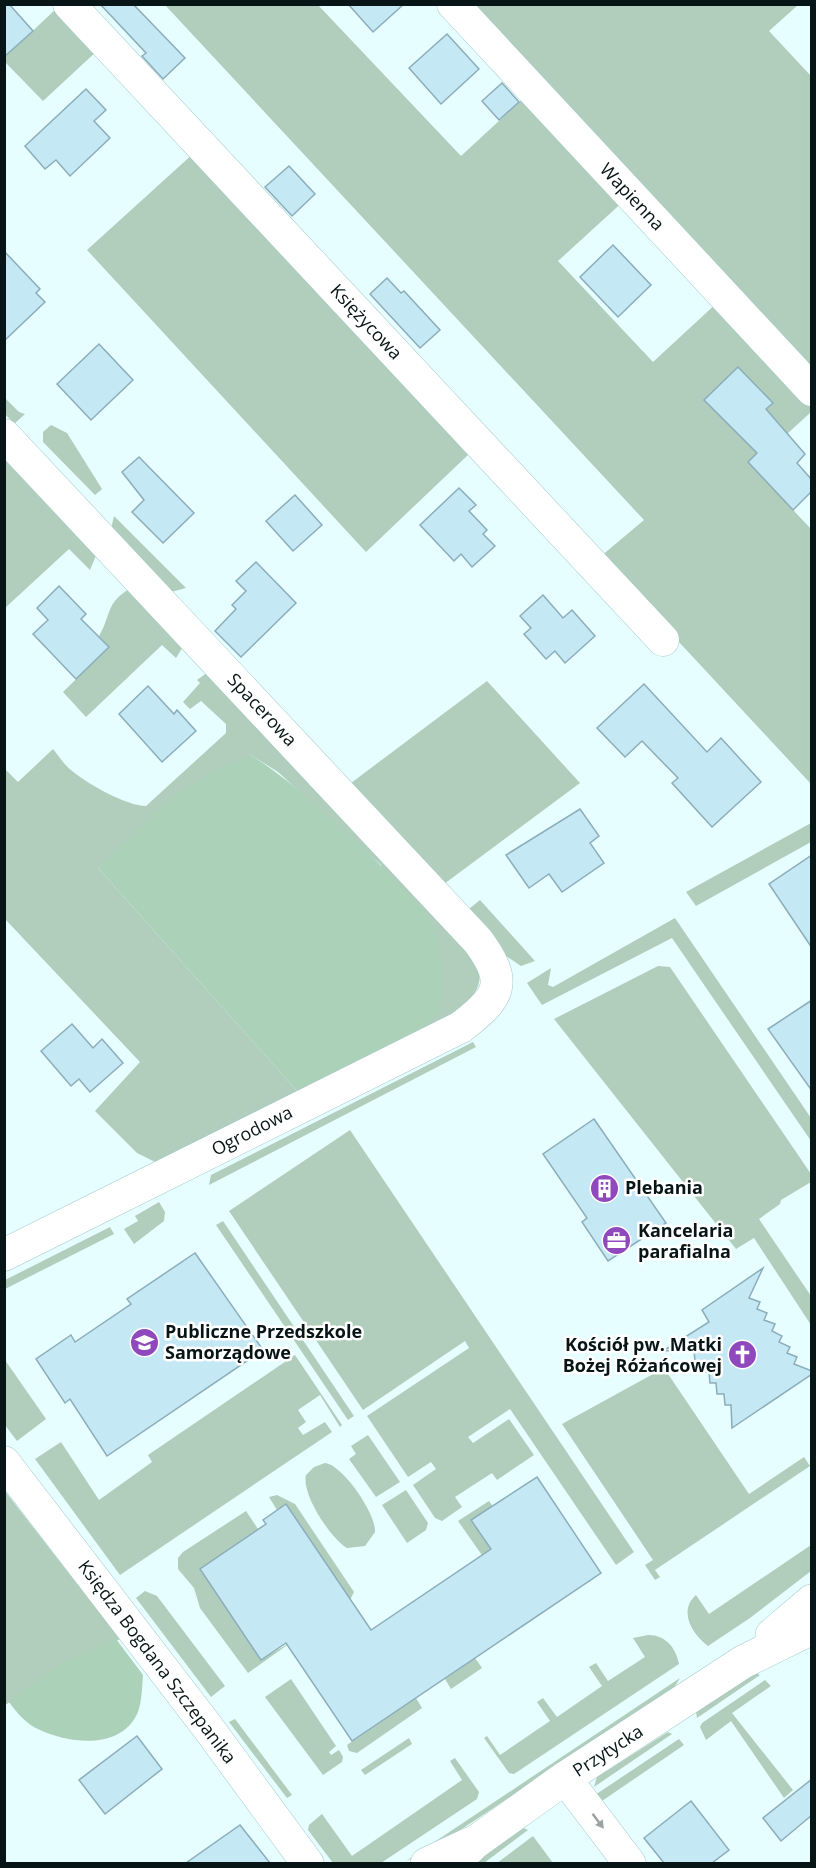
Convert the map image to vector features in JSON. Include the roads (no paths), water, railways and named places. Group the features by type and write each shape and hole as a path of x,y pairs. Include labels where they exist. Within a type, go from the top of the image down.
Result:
{"main road":[{"name":"Przytycka","path":"743,1662 812,1601"},
{"name":"Przytycka","path":"428,1863 464,1853 565,1778 743,1662 812,1628"}],"street":[{"name":"Księżycowa","path":"69,4 663,640"},
{"name":"Wapienna","path":"453,4 812,390"},
{"name":"Spacerowa","path":"4,435 478,941 496,969 497,982 493,997"},
{"name":"Ogrodowa","path":"4,1255 461,1027 483,1010 493,997"},
{"name":"Księdza Bogdana Szczepanika","path":"4,1462 199,1716 308,1863"},
{"path":"565,1778 630,1863"}],"place":[{"name":"Plebania","path":"604,1188"},
{"name":"Kancelaria parafialna","path":"617,1241"},
{"name":"Publiczne Przedszkole Samorządowe","path":"144,1342"},
{"name":"Kościół pw. Matki Bożej Różańcowej","path":"743,1355"}]}
